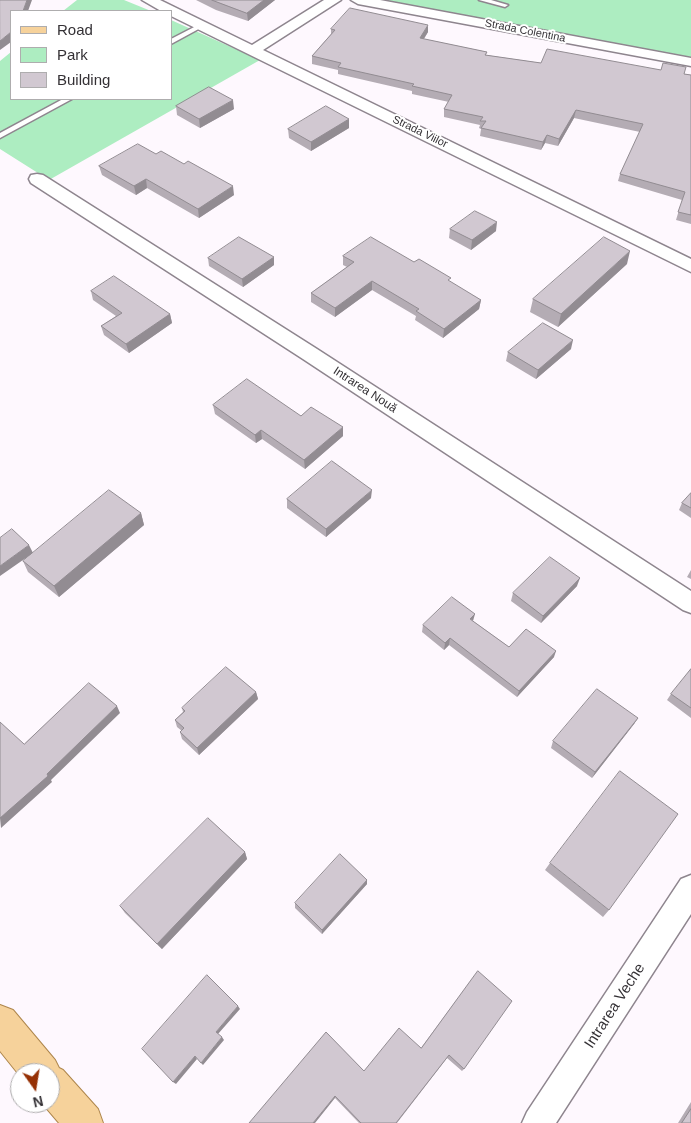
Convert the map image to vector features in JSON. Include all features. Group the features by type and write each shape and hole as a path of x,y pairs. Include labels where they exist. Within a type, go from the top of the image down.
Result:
{"main road":[{"path":"0,1023 34,1063"},
{"path":"60,1095 84,1123"}],"street":[{"name":"Strada Viilor","path":"149,0 170,10"},
{"path":"253,50 334,0"},
{"name":"Strada Colentina","path":"358,0 691,62"},
{"name":"Strada Viilor","path":"172,11 691,266"},
{"name":"Intrarea Nouă","path":"37,179 318,359 691,603"},
{"name":"Intrarea Veche","path":"538,1123 691,889"}],"lane":[{"path":"482,0 505,5"},
{"path":"172,41 202,25"},
{"path":"0,136 66,100"}],"green space":[{"path":"77,0 124,0 149,10 64,10"},
{"path":"374,0 691,0 691,57"},
{"path":"172,20 260,60 49,180 0,149 0,61 10,53 10,100 172,100"}],"building":[{"path":"0,0 27,0 23,10 10,10 10,33 0,41"},
{"path":"212,0 264,0 247,13"},
{"path":"350,8 428,25 420,38 487,52 485,55 541,63 547,49 661,70 663,63 686,67 684,74 691,75 691,215 678,212 685,192 620,174 643,124 576,110 559,139 547,135 543,142 481,128 486,121 480,121 483,117 444,109 452,95 412,86 414,84 338,67 341,63 312,56 335,30 331,29"},
{"path":"209,87 233,100 199,119 176,106"},
{"path":"326,106 349,119 311,142 288,129"},
{"path":"138,144 156,154 161,151 184,164 188,161 233,186 198,209 146,179 134,186 99,166"},
{"path":"475,211 497,222 472,240 450,229"},
{"path":"239,237 274,257 242,279 208,258"},
{"path":"371,237 414,262 419,259 451,278 448,280 481,300 444,329 416,311 419,309 372,281 335,308 311,293 354,262 343,256"},
{"path":"604,237 630,251 561,314 533,299"},
{"path":"114,276 170,314 126,344 101,326 122,313 91,291"},
{"path":"543,323 573,340 538,370 508,352"},
{"path":"247,379 301,416 311,407 343,427 304,460 261,430 255,435 213,405"},
{"path":"332,461 372,490 326,529 287,499"},
{"path":"109,490 141,513 54,586 23,561"},
{"path":"691,493 691,508 682,503"},
{"path":"12,529 29,545 0,566 0,538"},
{"path":"550,557 580,578 543,616 513,593"},
{"path":"452,597 475,614 470,619 509,647 526,629 556,651 519,691 450,638 445,643 423,625"},
{"path":"226,667 256,692 197,748 180,732 184,728 175,720 185,711 182,708"},
{"path":"691,669 691,708 671,694"},
{"path":"89,683 117,706 47,774 48,776 0,818 0,722 24,744"},
{"path":"597,689 638,718 595,772 553,741"},
{"path":"620,771 678,814 609,910 550,863"},
{"path":"208,818 245,852 157,944 120,906"},
{"path":"340,854 367,880 322,930 295,903"},
{"path":"478,971 512,1001 464,1069 449,1055 396,1123 361,1123 335,1096 313,1123 249,1123 326,1032 364,1071 399,1028 421,1048"},
{"path":"207,975 238,1006 216,1032 222,1037 201,1063 195,1056 173,1082 142,1049"},
{"path":"691,1109 691,1123 682,1123"}]}
